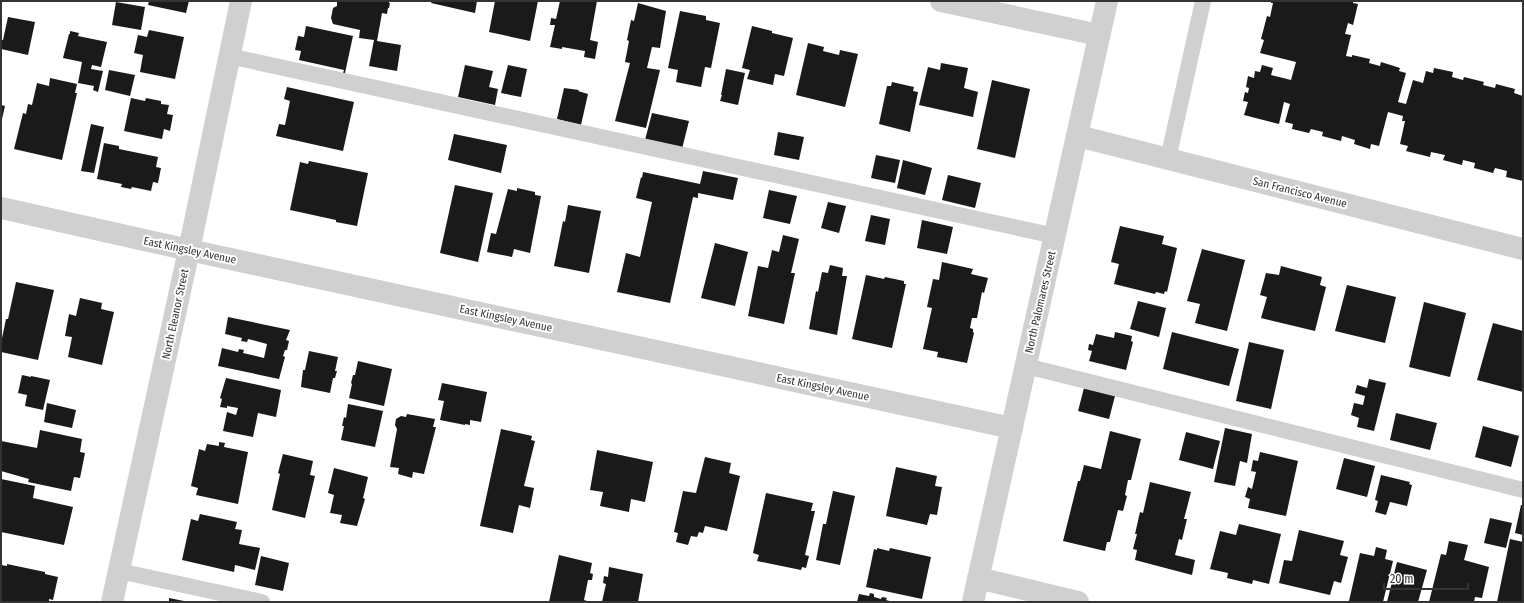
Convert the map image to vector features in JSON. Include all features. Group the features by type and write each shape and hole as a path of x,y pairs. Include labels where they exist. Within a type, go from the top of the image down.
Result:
{"street":[{"name":"North Eleanor Street","path":"112,602 189,250 241,1"},
{"path":"941,1 1099,35"},
{"name":"North Palomares Street","path":"973,602 1107,1"},
{"name":"San Francisco Avenue","path":"1078,136 1523,249"},
{"name":"East Kingsley Avenue","path":"1,208 1012,428"},
{"path":"978,578 1078,602"}],"lane":[{"path":"1168,159 1203,1"},
{"path":"229,56 1055,236"},
{"path":"1026,366 1523,490"},
{"path":"119,571 262,602"}],"building":[{"path":"149,1 189,1 186,13 148,5"},
{"path":"336,1 389,1 390,3 387,14 382,13 377,41 401,45 397,71 369,66 374,40 359,38 360,30 333,24 331,18 333,8 337,6"},
{"path":"432,1 477,1 475,13 431,3"},
{"path":"495,1 538,1 530,41 489,32"},
{"path":"560,1 597,1 590,40 598,42 595,59 584,57 585,51 562,47 562,49 550,47 555,25 550,25 551,18 556,19"},
{"path":"1271,1 1353,1 1353,3 1358,4 1353,25 1348,23 1345,34 1351,35 1346,56 1352,57 1352,55 1370,59 1369,63 1380,66 1381,62 1400,68 1399,71 1406,73 1398,102 1406,104 1413,80 1423,83 1426,71 1433,73 1434,68 1453,72 1452,77 1463,80 1464,77 1484,82 1483,85 1495,88 1496,84 1515,89 1514,93 1523,96 1523,181 1506,177 1507,171 1495,168 1493,173 1474,168 1475,163 1463,160 1462,165 1443,160 1445,155 1431,152 1430,157 1406,151 1408,146 1400,144 1405,121 1402,121 1403,116 1388,112 1379,146 1371,144 1370,149 1354,144 1355,140 1342,136 1341,141 1322,136 1323,132 1311,129 1309,133 1292,129 1293,124 1285,122 1290,104 1284,102 1279,124 1244,115 1248,102 1243,101 1245,92 1248,93 1249,88 1246,87 1248,76 1254,78 1255,71 1260,72 1262,65 1273,68 1271,75 1291,80 1296,62 1260,53 1264,40 1261,39 1267,16 1270,17 1273,3 1271,3"},
{"path":"116,2 145,7 141,30 112,25"},
{"path":"638,3 666,11 660,48 652,47 647,68 660,70 646,128 615,121 630,63 625,62 629,41 627,40 631,20 634,21"},
{"path":"680,11 706,16 706,20 720,23 711,68 705,67 701,87 676,82 678,70 668,68"},
{"path":"8,17 35,22 28,55 1,49 1,40 3,40"},
{"path":"306,26 353,36 345,73 343,73 344,70 299,60 301,51 295,50 298,36 304,37"},
{"path":"752,26 793,38 784,76 775,74 773,85 747,79 750,70 742,68"},
{"path":"149,30 184,37 175,79 140,72 143,55 134,53 138,35 147,37"},
{"path":"70,31 79,33 78,36 107,42 101,67 92,65 91,69 103,71 98,92 93,90 94,86 78,83 82,62 63,58"},
{"path":"808,43 824,47 823,51 839,55 840,50 858,54 845,107 796,95"},
{"path":"941,63 968,68 964,88 978,92 973,117 919,105 928,67 940,70"},
{"path":"465,65 493,71 489,87 498,89 495,105 458,97"},
{"path":"508,65 527,69 521,97 501,93"},
{"path":"726,69 745,73 738,105 720,101"},
{"path":"109,70 135,75 130,96 105,90"},
{"path":"50,78 77,84 75,93 77,93 62,160 14,149 23,113 26,114 28,104 32,105 37,83 49,86"},
{"path":"992,80 1030,89 1015,158 977,149"},
{"path":"892,82 914,87 913,91 918,92 910,132 879,124 887,86 891,86"},
{"path":"287,87 354,102 343,151 276,136 279,124 285,125 290,101 284,99"},
{"path":"564,88 579,90 578,91 588,94 581,125 557,119"},
{"path":"131,98 145,101 146,98 161,101 161,104 169,105 167,114 173,115 170,131 164,129 162,139 124,131"},
{"path":"1,105 5,106 2,119 1,119"},
{"path":"652,113 689,121 682,149 645,140"},
{"path":"91,124 104,127 94,173 81,171"},
{"path":"778,132 804,137 799,160 774,155"},
{"path":"454,134 507,145 501,173 448,160"},
{"path":"104,143 119,146 119,149 158,157 156,167 161,168 158,183 153,182 151,191 132,187 131,189 121,187 122,184 97,179"},
{"path":"876,155 900,160 895,183 871,178"},
{"path":"903,160 932,168 925,195 897,188"},
{"path":"309,161 368,173 357,226 290,210 300,162 308,164"},
{"path":"703,171 738,178 733,200 698,193 698,198 693,197 670,303 617,292 626,253 640,257 652,202 636,198 643,172 700,184"},
{"path":"948,175 981,183 975,208 942,200"},
{"path":"455,185 493,193 478,262 440,253"},
{"path":"517,188 535,192 535,195 541,196 530,253 514,249 512,257 487,252 491,233 496,234 508,189 517,191"},
{"path":"769,190 797,196 790,224 763,218"},
{"path":"828,202 846,206 839,233 821,228"},
{"path":"568,205 601,211 589,273 554,266 563,221 565,222"},
{"path":"871,215 890,219 885,245 865,241"},
{"path":"922,220 953,227 947,254 917,248"},
{"path":"1120,226 1164,236 1162,244 1177,248 1167,292 1165,291 1164,294 1156,292 1155,294 1114,284 1119,264 1111,262"},
{"path":"783,235 799,239 791,273 795,273 784,324 748,316 758,266 768,268 772,250 779,252"},
{"path":"715,243 748,252 735,306 701,298"},
{"path":"1202,249 1245,260 1227,331 1195,323 1200,304 1187,301"},
{"path":"942,262 973,269 971,274 988,278 984,293 982,292 977,318 972,318 970,328 973,329 974,333 967,363 937,357 938,352 923,349 932,308 927,307 933,279 939,280"},
{"path":"830,265 843,268 842,276 847,276 837,335 809,329 816,291 818,292 822,272 828,273"},
{"path":"1281,266 1322,277 1320,285 1326,287 1315,331 1261,318 1267,297 1260,295 1266,273 1279,275"},
{"path":"866,275 904,281 904,284 906,284 892,348 852,339"},
{"path":"16,282 54,290 38,360 1,352 1,343 6,319 8,319"},
{"path":"1347,285 1396,297 1385,343 1335,331"},
{"path":"80,298 102,303 101,309 114,312 102,365 68,357 72,337 65,336 69,314 76,316"},
{"path":"1138,301 1166,308 1159,337 1130,329"},
{"path":"1424,302 1466,313 1450,377 1409,367"},
{"path":"228,317 290,330 286,340 289,341 287,350 285,350 283,356 285,357 279,379 218,366 222,348 238,352 239,349 244,350 243,353 264,358 267,344 248,339 247,342 241,341 242,338 225,334"},
{"path":"1493,323 1523,331 1523,392 1477,380"},
{"path":"1115,332 1132,336 1131,341 1133,342 1126,370 1089,361 1092,351 1088,350 1089,344 1093,345 1096,334 1114,338"},
{"path":"1172,332 1239,349 1229,386 1163,369"},
{"path":"1249,342 1284,350 1271,409 1236,401"},
{"path":"309,351 338,357 335,371 337,371 335,378 333,378 330,393 301,387 303,370 305,370"},
{"path":"358,361 392,369 384,406 349,398 351,383 353,375 355,375"},
{"path":"22,375 50,380 43,410 25,406 27,395 18,393"},
{"path":"226,378 281,390 276,417 258,413 253,437 223,431 227,412 236,415 238,408 227,406 227,408 220,407 222,399 220,398"},
{"path":"1369,379 1386,383 1374,431 1357,427 1359,418 1351,415 1354,403 1363,405 1365,396 1355,393 1357,385 1367,388"},
{"path":"442,383 487,392 481,422 470,420 470,425 465,425 440,420 444,401 438,400"},
{"path":"1084,388 1115,396 1109,419 1078,411"},
{"path":"47,403 76,410 72,428 44,422"},
{"path":"348,404 383,411 375,447 341,440 344,426 342,426 344,417 346,418"},
{"path":"1396,413 1437,423 1430,450 1390,440"},
{"path":"407,414 435,419 433,427 436,427 424,474 413,472 412,478 398,474 399,468 390,467 397,429 395,425 396,419 401,416 406,417"},
{"path":"1483,426 1519,436 1511,467 1475,457"},
{"path":"1225,428 1252,434 1247,463 1240,461 1235,486 1214,482"},
{"path":"501,429 532,436 531,440 535,441 524,486 534,488 530,508 519,505 513,533 480,526"},
{"path":"40,430 82,439 80,452 85,453 80,478 74,477 71,491 28,482 29,479 1,471 1,441 37,448"},
{"path":"1110,431 1141,439 1131,480 1128,480 1125,495 1127,496 1123,511 1118,510 1110,542 1107,542 1105,551 1063,541 1078,481 1080,481 1084,465 1101,469"},
{"path":"1186,432 1220,441 1213,469 1179,460"},
{"path":"219,442 225,443 224,447 248,452 238,504 196,495 198,488 191,486 199,449 205,451 207,444 219,446"},
{"path":"597,450 653,462 645,502 631,499 629,512 600,506 603,492 590,490"},
{"path":"1260,452 1298,461 1286,516 1248,508 1250,499 1245,497 1248,487 1252,489 1256,472 1251,471 1253,460 1258,461"},
{"path":"283,454 313,461 310,475 315,476 305,518 272,510 280,474 278,473"},
{"path":"705,457 731,463 729,473 740,476 727,531 705,526 703,533 699,532 697,537 691,536 688,545 676,542 678,533 674,532 683,491 696,493"},
{"path":"1344,458 1375,466 1367,497 1336,489"},
{"path":"896,467 937,476 935,486 942,487 937,515 930,514 927,525 886,516"},
{"path":"334,468 368,477 363,498 365,499 357,526 340,523 342,515 330,513 334,495 328,493"},
{"path":"1381,475 1410,482 1409,484 1412,485 1407,506 1390,502 1386,515 1375,512 1378,501 1375,500"},
{"path":"1,479 35,486 33,498 73,507 64,545 1,532"},
{"path":"1150,482 1191,492 1184,519 1187,519 1182,540 1179,539 1175,555 1195,560 1192,575 1135,560 1137,550 1133,549 1137,534 1135,534 1140,512 1143,513"},
{"path":"833,491 855,496 840,565 816,560 823,524 826,524"},
{"path":"766,493 813,503 811,511 815,511 805,555 809,556 806,568 802,567 801,570 757,561 759,555 753,553"},
{"path":"1521,505 1523,505 1523,535 1515,533"},
{"path":"200,514 237,522 235,529 242,530 239,544 260,548 255,570 235,565 234,572 182,560 191,519 198,521"},
{"path":"1490,518 1512,523 1506,548 1484,543"},
{"path":"1239,524 1281,534 1269,584 1253,580 1252,584 1227,578 1228,573 1210,569 1220,531 1236,535"},
{"path":"1299,530 1344,541 1340,555 1348,557 1341,583 1334,581 1330,595 1279,583 1284,560 1292,561"},
{"path":"1510,539 1523,542 1522,602 1497,602"},
{"path":"1449,541 1468,545 1464,560 1489,567 1482,598 1475,597 1474,602 1429,602 1441,554 1446,555"},
{"path":"1376,547 1387,550 1385,559 1393,561 1383,602 1349,601 1360,553 1374,556"},
{"path":"877,548 889,551 890,548 931,557 922,599 866,587 874,549 877,550"},
{"path":"559,555 592,563 590,573 593,574 592,580 588,580 584,600 587,602 549,602"},
{"path":"261,556 289,563 283,591 255,585"},
{"path":"1397,562 1427,570 1418,602 1387,602"},
{"path":"7,564 45,572 45,574 58,577 53,600 49,599 49,602 1,602 1,565 7,566"},
{"path":"609,567 643,574 638,602 602,602 606,584 603,583 604,576 608,577"},
{"path":"870,593 874,594 874,597 881,599 882,597 887,598 886,600 893,602 857,602 859,594 869,596"},
{"path":"169,598 184,601 184,602 169,602"}]}
